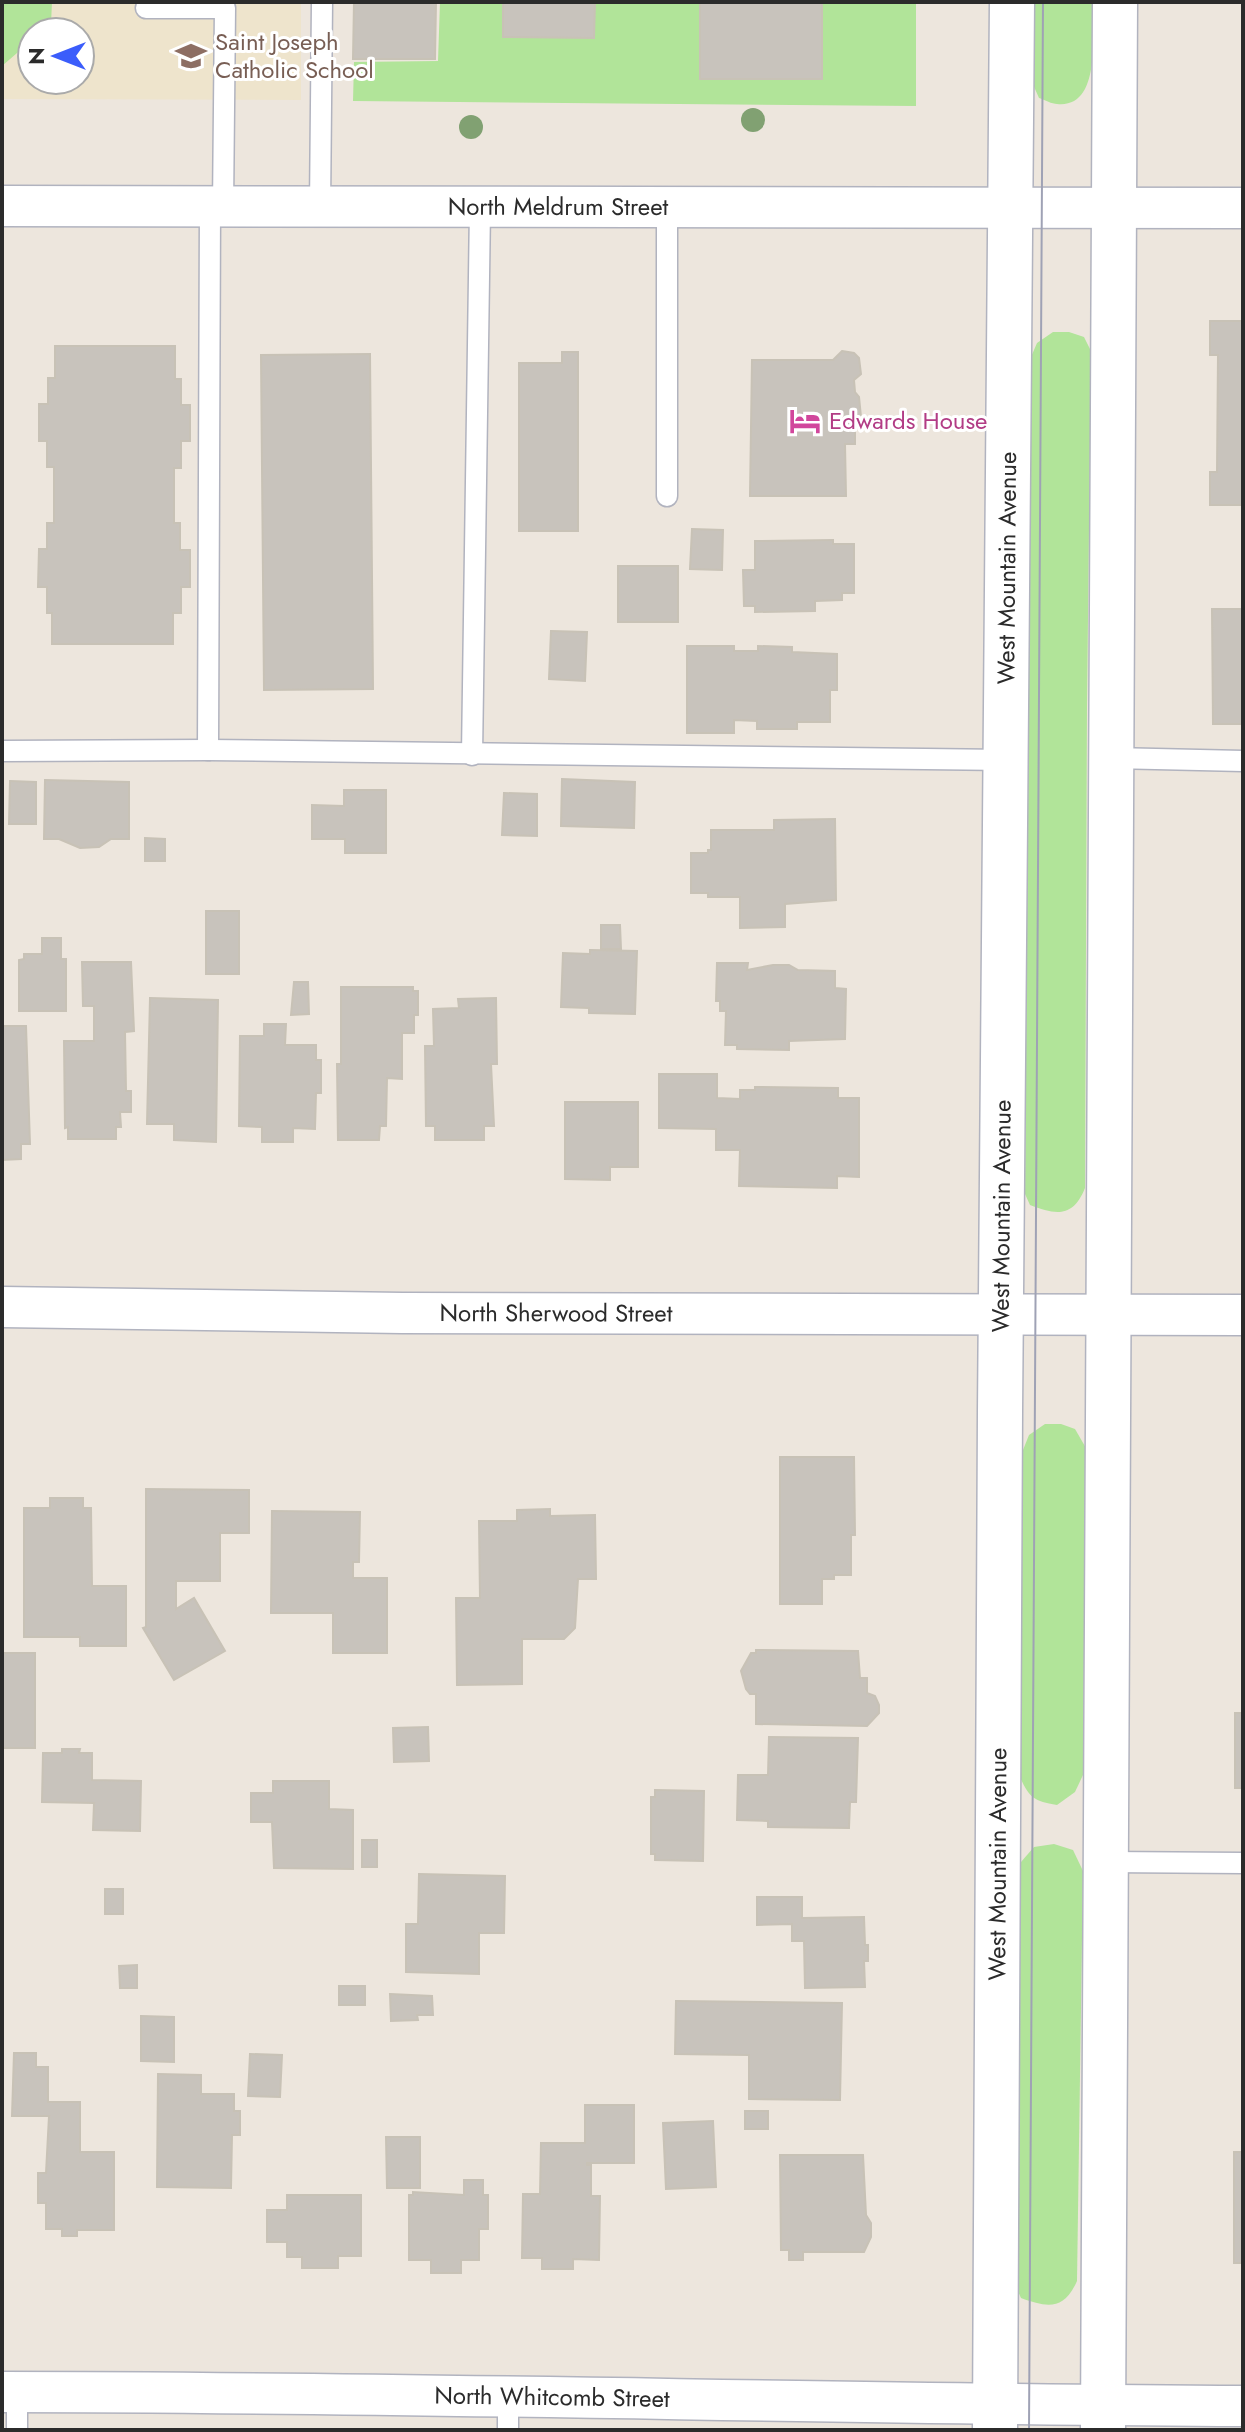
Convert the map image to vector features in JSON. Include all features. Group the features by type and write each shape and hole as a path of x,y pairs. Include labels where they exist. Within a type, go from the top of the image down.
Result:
{"street":[{"name":"West Mountain Avenue","path":"995,2418 1012,2"},
{"path":"1103,2417 1115,2"},
{"name":"North Meldrum Street","path":"2,206 1243,208"},
{"name":"North Sherwood Street","path":"2,1307 402,1313 1243,1315"},
{"name":"North Whitcomb Street","path":"12,2405 995,2418 1103,2417 1243,2406"}],"lane":[{"path":"320,207 322,2"},
{"path":"146,8 225,8 217,207 208,750"},
{"path":"667,207 667,496"},
{"path":"472,755 480,208"},
{"path":"2,751 208,750 1006,760"},
{"path":"1112,758 1243,761"},
{"path":"1106,1862 1243,1863"}],"shaded area":[{"name":"Saint Joseph Catholic School","path":"2,2 301,2 301,100 2,99"}],"green space":[{"path":"2,2 52,2 51,16 16,16 16,54 2,66"},
{"path":"440,2 916,2 916,106 353,101 354,62 438,61"},
{"path":"1032,2 1092,2 1092,65 1082,94 1072,102 1055,104 1039,98 1031,80"},
{"path":"1053,332 1069,332 1084,337 1091,351 1085,1188 1075,1205 1063,1212 1030,1205 1025,1194 1031,357 1037,343"},
{"path":"1045,1424 1061,1424 1075,1429 1086,1448 1083,1775 1075,1792 1057,1805 1032,1796 1018,1773 1023,1450 1029,1435"},
{"path":"1054,1844 1073,1850 1083,1871 1077,2281 1061,2302 1047,2305 1021,2298 1016,2287 1020,1881 1021,1862 1034,1847"}],"building":[{"path":"354,2 436,2 435,59 353,59"},
{"path":"503,2 595,2 594,38 503,37"},
{"path":"700,2 822,2 822,79 700,79"},
{"path":"1210,321 1243,321 1242,505 1210,505 1210,472 1217,472 1218,355 1210,355"},
{"path":"55,346 175,346 175,379 181,379 181,405 190,405 190,441 181,441 181,468 174,468 174,523 180,523 180,550 190,550 190,587 181,587 181,613 173,613 173,644 52,644 52,613 47,613 47,587 38,587 39,549 47,549 47,523 54,523 54,467 47,467 47,441 39,441 39,404 48,404 48,378 55,378"},
{"name":"Edwards House","path":"842,351 854,353 859,358 861,374 854,380 861,417 855,424 855,444 845,444 846,496 750,496 752,360 833,360"},
{"path":"562,352 578,352 578,531 519,531 519,363 562,363"},
{"path":"370,354 373,689 264,690 261,355"},
{"path":"692,529 723,530 722,570 690,569"},
{"path":"833,540 833,544 854,544 854,593 842,593 842,600 815,601 815,611 755,612 755,606 744,606 743,570 755,570 755,541"},
{"path":"618,566 678,566 678,622 618,622"},
{"path":"1212,609 1243,609 1243,724 1213,724"},
{"path":"551,631 587,632 585,681 549,679"},
{"path":"687,646 734,646 734,651 758,651 758,646 792,647 792,652 837,654 837,690 830,690 830,722 797,722 797,729 757,729 757,721 734,720 734,733 687,733"},
{"path":"562,779 635,782 634,828 561,826"},
{"path":"45,780 129,782 129,839 111,839 99,847 80,848 59,839 44,839"},
{"path":"10,781 36,782 36,824 9,824"},
{"path":"344,790 386,790 386,853 345,853 345,839 312,839 312,805 344,806"},
{"path":"504,793 537,794 537,836 502,835"},
{"path":"835,819 836,900 785,904 785,927 740,928 740,897 708,897 708,893 691,893 691,853 708,853 711,850 711,830 774,830 774,820"},
{"path":"145,838 165,839 165,861 145,861"},
{"path":"206,911 239,911 239,974 206,974"},
{"path":"601,925 620,925 621,949 601,949"},
{"path":"42,938 61,938 61,959 66,959 66,1011 19,1011 19,960 24,959 24,954 42,954"},
{"path":"590,950 637,951 635,1014 589,1013 589,1008 561,1007 563,953 590,954"},
{"path":"82,962 131,962 134,1031 125,1032 126,1091 131,1091 131,1112 120,1112 121,1127 116,1127 116,1139 68,1139 68,1127 65,1128 64,1041 94,1041 94,1006 83,1006"},
{"path":"717,963 748,963 747,970 789,965 798,970 835,971 835,988 846,989 845,1039 789,1041 789,1050 737,1049 737,1045 725,1045 726,1011 720,1011 720,1001 716,1001"},
{"path":"294,982 308,982 309,1014 291,1015"},
{"path":"341,987 413,987 413,991 418,991 414,1033 402,1033 402,1079 387,1078 386,1126 380,1126 379,1140 338,1140 337,1064 341,1064"},
{"path":"150,998 218,1000 216,1142 174,1140 174,1124 147,1124"},
{"path":"496,998 497,1064 491,1064 494,1126 484,1126 484,1140 435,1140 435,1126 426,1126 425,1046 434,1046 433,1009 459,1008 458,999"},
{"path":"264,1024 286,1024 285,1045 316,1045 316,1060 321,1060 321,1093 316,1093 315,1129 293,1128 293,1142 262,1142 262,1127 239,1126 240,1036 264,1036"},
{"path":"2,1026 26,1026 30,1144 21,1144 21,1159 2,1160"},
{"path":"659,1074 717,1074 717,1098 740,1099 740,1090 755,1090 755,1087 838,1088 838,1098 859,1098 859,1177 837,1176 837,1188 739,1186 740,1150 716,1150 716,1129 659,1128"},
{"path":"565,1102 638,1102 638,1167 610,1167 610,1180 565,1179"},
{"path":"780,1457 854,1457 855,1535 851,1535 851,1575 822,1579 822,1604 780,1604"},
{"path":"146,1489 249,1490 249,1533 220,1533 220,1581 176,1581 176,1609 194,1598 225,1651 174,1680 143,1628 146,1627"},
{"path":"50,1498 83,1498 83,1508 91,1508 92,1586 126,1586 126,1646 80,1646 80,1637 24,1637 24,1508 50,1508"},
{"path":"550,1509 550,1516 595,1515 596,1579 578,1579 575,1628 564,1639 522,1639 522,1684 457,1685 456,1598 480,1598 479,1521 517,1521 517,1510"},
{"path":"272,1511 360,1512 359,1562 353,1562 353,1578 387,1578 387,1653 333,1653 333,1613 271,1613"},
{"path":"756,1650 858,1651 860,1678 867,1678 867,1693 875,1696 879,1713 867,1726 756,1724 756,1694 750,1694 746,1689 741,1671"},
{"path":"2,1653 35,1653 35,1748 2,1748"},
{"path":"1235,1713 1243,1713 1243,1788 1235,1788"},
{"path":"428,1727 429,1761 394,1762 393,1728"},
{"path":"769,1737 858,1738 856,1802 850,1802 849,1828 768,1827 768,1821 737,1820 738,1775 768,1775"},
{"path":"62,1749 92,1753 92,1780 141,1781 140,1831 93,1830 94,1803 42,1802 43,1753 62,1753"},
{"path":"273,1781 329,1781 329,1809 353,1810 353,1869 274,1868 272,1822 251,1822 251,1793 273,1793"},
{"path":"655,1790 704,1791 703,1861 655,1860 655,1854 651,1854 651,1797 655,1797"},
{"path":"362,1840 377,1840 377,1867 362,1867"},
{"path":"419,1874 505,1876 504,1933 479,1933 479,1974 406,1972 406,1924 418,1924"},
{"path":"105,1889 123,1889 123,1914 105,1914"},
{"path":"757,1897 802,1897 802,1918 864,1917 865,1945 868,1945 868,1961 864,1961 865,1987 805,1988 804,1941 792,1941 792,1924 757,1925"},
{"path":"137,1965 137,1988 120,1988 119,1966"},
{"path":"339,1986 365,1986 365,2005 339,2005"},
{"path":"390,1994 432,1996 433,2015 417,2015 418,2020 391,2021"},
{"path":"676,2001 842,2003 840,2100 749,2099 749,2055 675,2054"},
{"path":"141,2016 174,2017 174,2062 141,2061"},
{"path":"14,2053 36,2053 36,2067 48,2067 48,2102 80,2102 80,2152 114,2152 114,2230 77,2230 77,2236 62,2236 62,2229 46,2229 46,2203 38,2203 38,2173 46,2173 49,2116 12,2116"},
{"path":"250,2054 282,2055 280,2097 248,2096"},
{"path":"158,2074 201,2075 201,2094 234,2094 234,2111 240,2111 240,2135 232,2135 231,2188 157,2187"},
{"path":"585,2105 634,2105 634,2163 587,2163 591,2165 591,2196 600,2196 599,2260 573,2259 573,2269 542,2269 542,2258 522,2258 523,2194 540,2194 541,2143 585,2143"},
{"path":"745,2111 768,2111 768,2129 745,2129"},
{"path":"713,2121 716,2187 666,2189 663,2123"},
{"path":"386,2137 420,2137 420,2188 387,2188"},
{"path":"1234,2152 1243,2152 1243,2263 1234,2263"},
{"path":"780,2155 863,2155 866,2215 871,2223 871,2237 864,2252 803,2252 803,2260 789,2260 789,2250 781,2250"},
{"path":"464,2180 483,2180 483,2195 488,2195 488,2229 479,2229 479,2260 461,2260 461,2273 431,2273 431,2260 409,2260 409,2195 413,2192 464,2195"},
{"path":"287,2195 361,2195 361,2256 338,2256 338,2268 302,2268 302,2257 287,2257 287,2242 267,2242 267,2210 287,2210"}],"tram line":[{"path":"1029,2430 1043,2"}],"place":[{"name":"Saint Joseph Catholic School","path":"191,56"},
{"name":"Edwards House","path":"805,421"}]}
